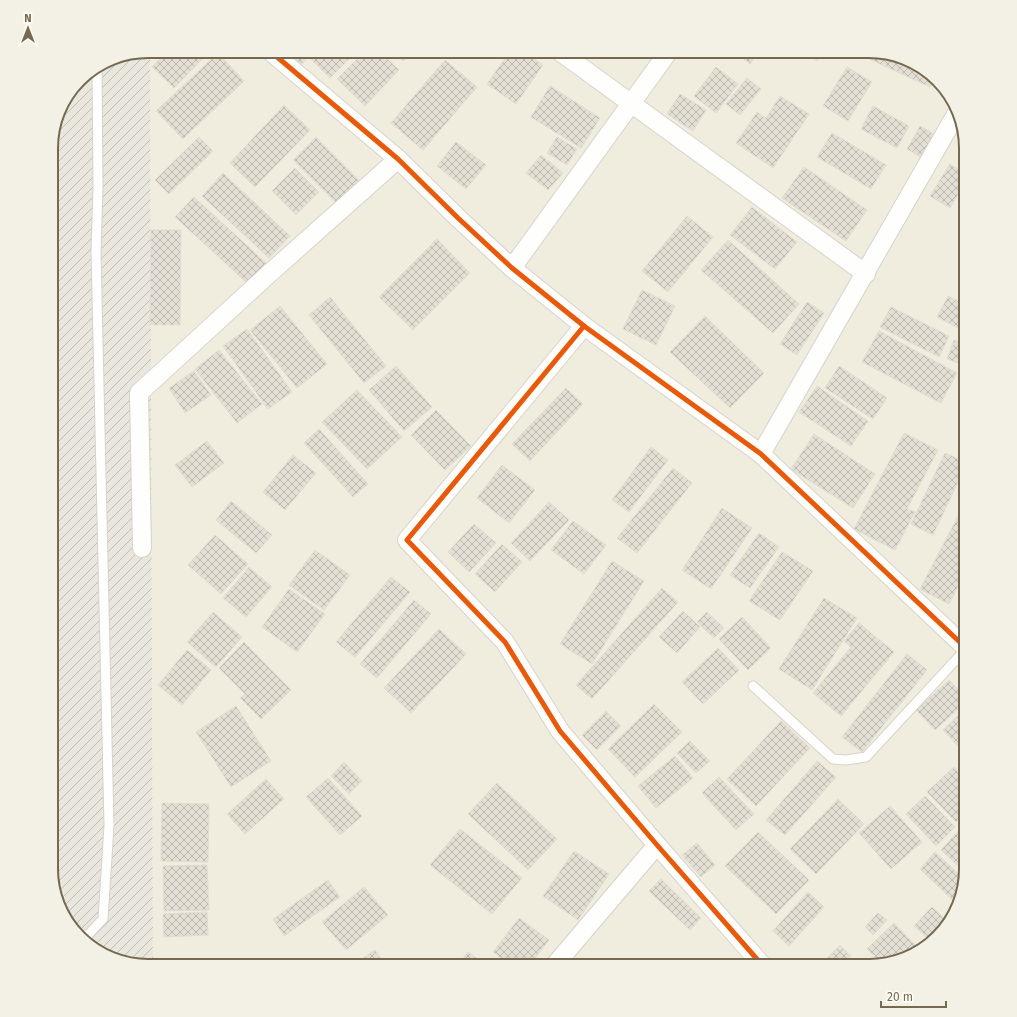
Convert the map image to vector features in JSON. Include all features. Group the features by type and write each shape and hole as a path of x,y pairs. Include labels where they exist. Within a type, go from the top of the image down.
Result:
{"street":[{"path":"278,58 398,159 512,268 584,326 762,454 959,642"},
{"path":"569,58 866,274"},
{"path":"512,268 664,58"},
{"path":"762,454 954,118"},
{"path":"142,548 139,393 270,272 398,159"},
{"path":"584,326 407,540 505,642 560,731 657,845 758,959"},
{"path":"560,959 657,845"}],"lane":[{"path":"87,936 103,919 109,826 96,252 98,185 97,74"},
{"path":"753,686 833,759 846,760 866,757 959,657"}],"shaded area":[{"path":"150,58 875,58 892,61 909,67 933,84 950,108 956,125 959,148 959,875 956,892 950,909 937,928 928,937 909,950 892,956 869,959 153,959"},
{"path":"150,58 153,959 125,956 108,950 84,933 73,919 65,903 60,886 58,869 58,142 61,125 67,108 80,89 89,80 103,70 125,61"}],"building":[{"path":"160,58 203,58 174,88 152,67"},
{"path":"213,58 223,58 244,81 183,139 156,111"},
{"path":"289,58 307,58 298,68"},
{"path":"310,58 350,58 330,78"},
{"path":"358,58 386,58 399,70 365,106 337,79"},
{"path":"505,58 532,58 543,65 516,104 487,84"},
{"path":"743,58 755,58 750,64"},
{"path":"867,58 892,61 909,67 932,83 930,87"},
{"path":"445,60 477,87 423,150 391,123"},
{"path":"716,67 738,84 716,113 694,96"},
{"path":"847,67 872,82 848,121 823,106"},
{"path":"747,78 761,89 740,115 726,104"},
{"path":"550,86 600,118 581,148 531,117"},
{"path":"680,94 706,110 693,131 667,114"},
{"path":"780,96 809,114 773,168 736,143 757,112 766,118"},
{"path":"284,105 310,130 255,187 230,163"},
{"path":"873,106 909,126 897,148 861,129"},
{"path":"920,126 934,134 921,157 907,149"},
{"path":"832,133 886,165 871,189 817,157"},
{"path":"199,137 213,151 169,194 155,180"},
{"path":"316,137 359,180 336,203 293,160"},
{"path":"557,137 577,149 567,165 547,153"},
{"path":"456,142 486,165 466,189 437,166"},
{"path":"541,155 563,173 548,190 526,173"},
{"path":"950,164 959,170 959,193 950,208 930,196"},
{"path":"804,167 867,210 846,241 782,198"},
{"path":"295,168 319,192 296,215 272,191"},
{"path":"223,173 290,236 269,258 202,196"},
{"path":"194,197 266,263 247,283 175,217"},
{"path":"752,207 797,242 775,269 730,235"},
{"path":"687,216 713,237 668,292 642,271"},
{"path":"151,230 181,230 180,325 150,325"},
{"path":"437,239 470,273 413,330 379,297"},
{"path":"728,240 799,304 773,333 701,270"},
{"path":"642,290 675,306 656,345 623,329"},
{"path":"948,296 959,302 959,328 937,317"},
{"path":"330,297 386,366 364,383 309,315"},
{"path":"807,302 824,313 797,355 780,344"},
{"path":"280,306 327,364 297,388 250,330"},
{"path":"891,307 949,336 939,357 880,327"},
{"path":"705,316 764,373 730,408 670,352"},
{"path":"247,329 292,392 268,409 223,346"},
{"path":"879,331 957,373 941,403 862,362"},
{"path":"954,340 959,342 959,363 947,359"},
{"path":"219,350 262,404 237,423 195,369"},
{"path":"396,366 432,407 404,431 369,390"},
{"path":"839,366 887,398 873,419 825,388"},
{"path":"194,371 211,395 185,413 169,388"},
{"path":"817,386 868,421 851,446 799,412"},
{"path":"566,388 583,404 530,461 512,444"},
{"path":"357,390 402,437 367,469 322,422"},
{"path":"436,410 471,446 445,470 411,435"},
{"path":"319,429 368,484 353,497 304,443"},
{"path":"904,433 938,450 907,509 915,512 895,550 854,529"},
{"path":"814,434 875,474 853,508 791,469"},
{"path":"207,441 224,463 192,487 175,465"},
{"path":"651,447 668,460 629,512 612,500"},
{"path":"945,453 959,459 959,480 933,535 911,524"},
{"path":"293,455 316,473 285,510 263,492"},
{"path":"502,465 535,490 509,523 477,498"},
{"path":"673,468 692,483 637,553 617,538"},
{"path":"231,501 272,535 256,553 216,520"},
{"path":"549,502 569,520 530,561 511,543"},
{"path":"722,508 752,528 711,589 682,570"},
{"path":"959,514 959,585 949,604 920,589"},
{"path":"573,521 606,545 584,574 551,550"},
{"path":"474,524 496,543 469,572 448,552"},
{"path":"759,533 779,547 750,588 730,575"},
{"path":"215,535 248,564 221,594 188,565"},
{"path":"502,544 522,562 495,592 475,574"},
{"path":"315,550 350,575 324,610 289,585"},
{"path":"782,552 813,571 780,620 749,601"},
{"path":"612,561 644,581 592,664 560,644"},
{"path":"249,567 272,587 246,617 223,598"},
{"path":"391,577 410,592 355,657 336,642"},
{"path":"662,588 678,602 592,699 576,685"},
{"path":"289,589 325,614 297,652 262,627"},
{"path":"824,598 857,618 812,690 779,669"},
{"path":"414,600 431,614 377,678 360,664"},
{"path":"683,611 700,627 677,653 659,637"},
{"path":"213,612 242,637 216,667 187,642"},
{"path":"707,612 724,628 714,638 697,622"},
{"path":"742,617 771,648 748,670 719,639"},
{"path":"859,623 894,652 841,716 813,693 851,647 844,641"},
{"path":"439,629 466,654 411,713 384,688"},
{"path":"244,642 291,690 261,719 240,698 245,694 219,668"},
{"path":"718,648 739,670 703,704 682,682"},
{"path":"187,650 211,670 182,705 158,685"},
{"path":"907,654 927,670 862,752 842,737"},
{"path":"949,680 959,691 959,708 935,730 916,710"},
{"path":"654,704 682,732 635,777 608,749"},
{"path":"236,706 271,761 231,787 196,732"},
{"path":"606,711 621,726 597,750 582,735"},
{"path":"959,715 959,747 943,730"},
{"path":"781,721 810,748 756,806 727,779"},
{"path":"690,741 710,761 696,773 677,753"},
{"path":"675,756 693,778 656,808 638,786"},
{"path":"817,761 836,777 785,835 766,820"},
{"path":"344,762 362,781 349,794 331,776"},
{"path":"954,767 959,772 959,819 956,822 927,792"},
{"path":"719,777 754,814 736,830 702,793"},
{"path":"328,778 362,816 340,835 306,797"},
{"path":"266,779 284,799 245,834 227,814"},
{"path":"497,783 557,839 528,870 468,814"},
{"path":"925,796 955,827 936,846 906,814"},
{"path":"838,799 864,824 816,874 790,849"},
{"path":"162,803 209,804 208,862 161,861"},
{"path":"890,806 922,842 891,869 859,833"},
{"path":"460,829 522,878 492,914 430,865"},
{"path":"959,830 959,866 941,850"},
{"path":"758,832 809,880 776,914 725,866"},
{"path":"697,843 715,865 701,877 682,855"},
{"path":"574,851 609,874 578,920 543,896"},
{"path":"935,852 959,874 953,900 920,869"},
{"path":"207,865 209,910 164,911 163,866"},
{"path":"661,879 701,918 690,930 649,891"},
{"path":"328,880 340,897 284,936 273,919"},
{"path":"364,887 388,915 346,950 322,922"},
{"path":"808,892 824,907 789,946 773,931"},
{"path":"932,907 944,919 927,938 914,926"},
{"path":"207,912 208,935 164,937 163,914"},
{"path":"878,913 887,920 873,935 865,927"},
{"path":"519,918 549,940 534,959 502,959 493,952"},
{"path":"894,923 916,946 892,956 877,958 867,949"},
{"path":"840,945 851,956 848,959 826,959"},
{"path":"375,950 381,959 362,959"},
{"path":"468,952 478,959 462,959"}],"cycle path":[{"path":"278,58 398,159 512,268 584,326 761,454 959,641"},
{"path":"584,326 407,540 505,642 560,731 757,959"}]}
